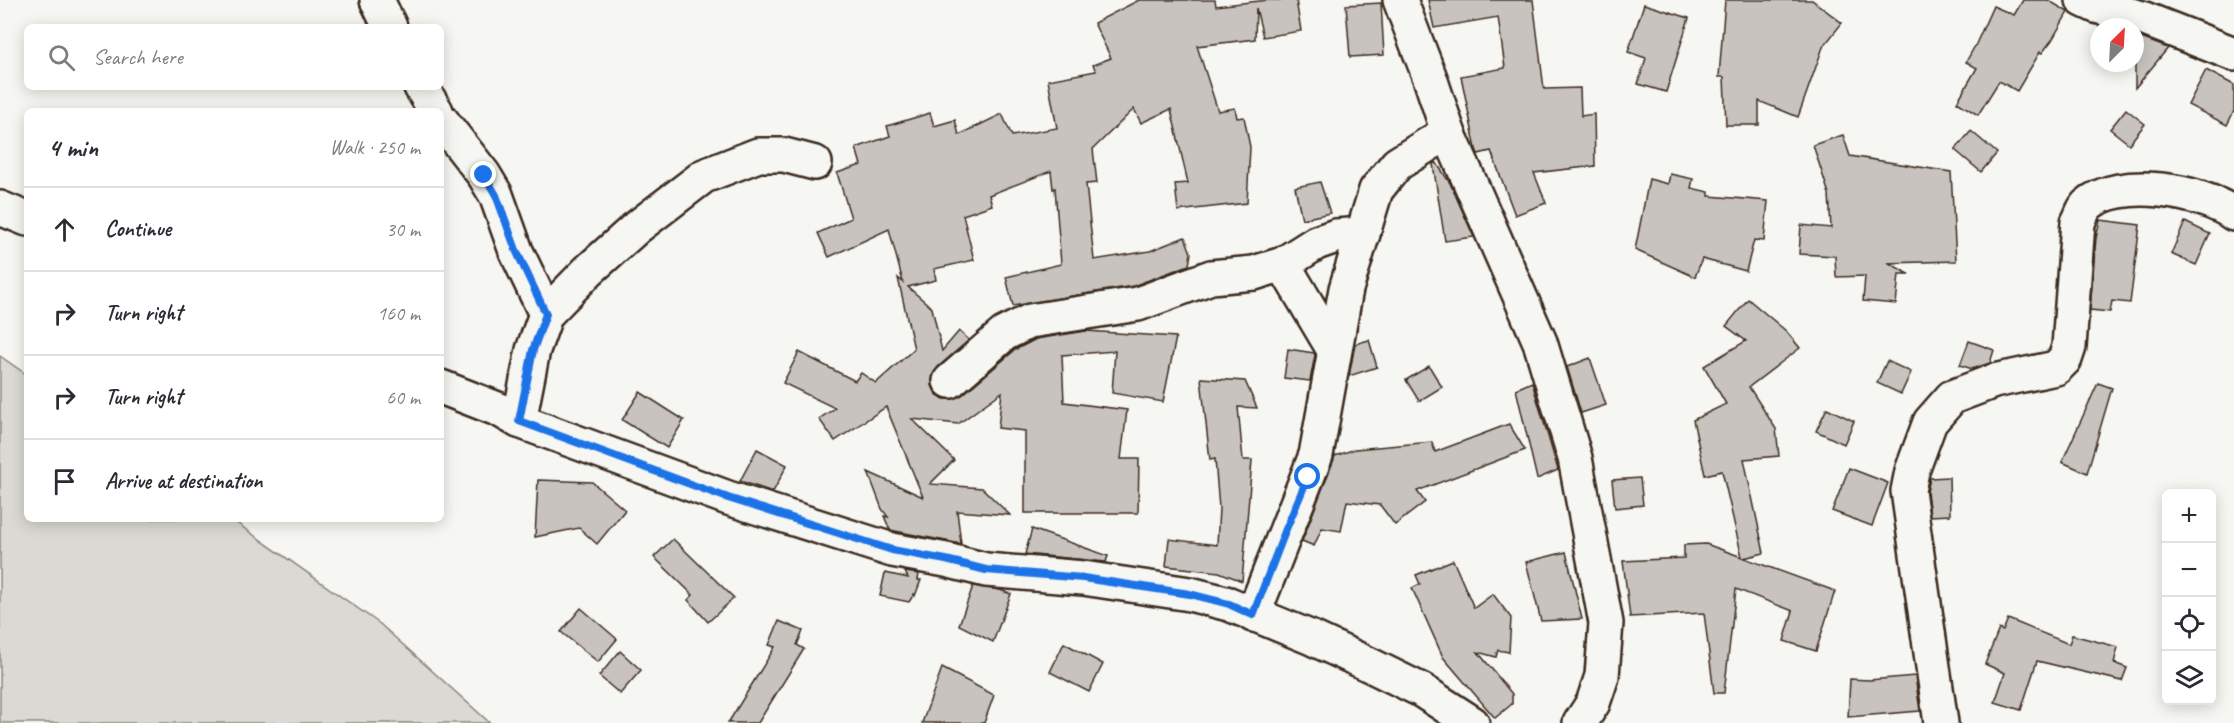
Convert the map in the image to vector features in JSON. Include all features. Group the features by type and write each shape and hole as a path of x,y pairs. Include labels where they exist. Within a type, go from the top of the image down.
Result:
{"street":[{"path":"377,0 389,24"},
{"path":"1400,0 1448,132 1540,342 1575,458 1606,623 1602,676 1593,703 1580,723"},
{"path":"2083,0 2096,6 2142,18 2234,54"},
{"path":"423,90 434,108"},
{"path":"444,124 484,175 496,195 516,250 546,314"},
{"path":"1253,615 1316,455 1346,289 1376,190 1397,164 1448,132"},
{"path":"519,421 533,350 546,314 589,270 636,228 704,176 758,155 784,155 815,163"},
{"path":"1941,723 1908,491 1912,471 1930,422 1952,397 1994,381 2056,368 2065,359 2069,347 2079,222 2086,206 2112,192 2144,189 2199,197 2234,213"},
{"path":"0,208 24,218"},
{"path":"950,381 1004,334 1030,321 1138,304 1211,277 1254,273 1283,264 1316,243 1336,236 1363,234"},
{"path":"1283,264 1334,350"},
{"path":"444,388 500,410 519,421 728,498 892,550 986,570 1083,578 1190,594 1229,604 1370,664 1421,690 1472,723"}],"shaded area":[{"path":"0,356 24,373 24,522 235,522 380,624 490,723 0,723"}],"building":[{"path":"1139,0 1215,0 1216,6 1268,0 1296,0 1301,31 1263,37 1256,8 1255,39 1197,46 1218,111 1235,108 1237,118 1244,117 1250,147 1247,203 1178,211 1175,184 1188,183 1171,109 1141,123 1134,109 1093,149 1097,183 1086,184 1094,260 1150,251 1185,237 1191,253 1189,265 1133,286 1013,306 1006,277 1061,264 1055,188 1053,189 1051,171 989,195 992,205 963,215 974,260 934,269 936,280 908,287 932,308 942,351 959,331 969,340 933,374 932,385 936,394 944,399 953,399 962,395 1015,350 1036,339 1086,331 1176,337 1163,402 1112,393 1115,351 1062,355 1064,402 1127,410 1121,459 1139,459 1138,513 1025,513 1025,431 998,428 1002,392 958,424 912,419 954,460 930,484 982,488 1010,515 957,511 961,544 890,530 884,516 888,517 882,509 868,472 923,497 886,407 835,441 819,419 835,408 783,383 799,352 855,381 861,373 876,383 914,349 898,278 903,282 889,229 829,257 818,233 851,218 837,173 861,165 856,148 890,136 887,126 930,113 934,126 955,120 959,135 1002,114 1012,136 1057,128 1048,80 1096,71 1093,65 1111,58 1094,23"},
{"path":"1428,0 1533,0 1544,89 1580,88 1581,116 1594,114 1595,166 1534,173 1546,203 1515,215 1491,151 1478,154 1476,149 1461,76 1505,68 1498,17 1434,28"},
{"path":"1725,0 1812,0 1842,23 1823,47 1798,117 1759,101 1759,125 1726,125 1724,77 1719,77"},
{"path":"2023,0 2048,0 2068,12 2052,40 2042,53 2040,52 2017,91 1999,81 1978,115 1957,102 1977,68 1966,62 1993,6 2014,15"},
{"path":"1381,3 1384,55 1350,57 1346,5"},
{"path":"1644,4 1689,18 1666,92 1638,84 1646,58 1628,52"},
{"path":"2144,39 2168,48 2135,88 2135,72 2144,72"},
{"path":"2206,70 2234,85 2234,111 2227,125 2188,105"},
{"path":"2126,109 2145,124 2129,144 2110,129"},
{"path":"1971,131 1997,153 1981,172 1955,150"},
{"path":"1843,135 1850,156 1951,172 1956,261 1889,263 1909,274 1899,274 1896,304 1863,301 1865,276 1836,277 1835,256 1799,254 1801,225 1831,228 1829,194 1813,145"},
{"path":"1436,162 1450,183 1474,237 1445,241 1433,164"},
{"path":"1670,174 1693,179 1691,188 1709,192 1709,196 1768,201 1764,241 1754,240 1746,271 1702,259 1695,277 1635,250 1649,179 1668,184"},
{"path":"1320,182 1330,213 1302,219 1295,187"},
{"path":"2100,220 2140,225 2130,303 2112,301 2110,312 2090,310 2096,238"},
{"path":"2185,222 2210,234 2196,265 2171,254"},
{"path":"1748,299 1786,331 1800,348 1749,387 1776,429 1779,456 1744,459 1764,553 1744,558 1835,591 1816,651 1784,641 1793,611 1736,589 1724,693 1714,693 1704,613 1630,617 1623,561 1684,558 1684,545 1706,544 1742,557 1722,471 1705,475 1693,420 1726,404 1704,366 1746,341 1726,326"},
{"path":"1369,340 1377,367 1349,376 1355,344"},
{"path":"1969,341 1994,350 1990,363 1972,369 1960,365"},
{"path":"1288,349 1314,353 1310,381 1284,378"},
{"path":"1590,358 1606,405 1581,413 1567,367"},
{"path":"1887,361 1911,372 1901,394 1877,383"},
{"path":"1429,366 1442,387 1419,401 1406,380"},
{"path":"1201,378 1245,381 1257,408 1238,407 1243,460 1252,460 1242,581 1219,572 1166,566 1169,539 1217,545 1219,508 1215,459 1210,460"},
{"path":"1532,382 1558,470 1537,479 1516,389"},
{"path":"2098,383 2112,388 2087,473 2062,462"},
{"path":"640,392 684,420 667,448 622,420"},
{"path":"1827,408 1854,421 1844,444 1816,431"},
{"path":"1509,424 1525,450 1417,491 1425,502 1395,525 1380,505 1347,501 1341,531 1322,528 1314,546 1302,541 1335,456 1355,449 1432,442 1435,452"},
{"path":"757,449 787,465 773,492 740,481"},
{"path":"1849,468 1888,483 1872,526 1832,511"},
{"path":"1949,477 1950,515 1930,516 1927,492 1930,478"},
{"path":"1640,478 1643,505 1615,508 1612,480"},
{"path":"538,480 592,482 625,510 597,544 579,528 535,537"},
{"path":"1032,529 1108,556 1106,562 1025,554"},
{"path":"673,539 734,598 708,622 688,600 693,595 654,557"},
{"path":"1566,552 1582,619 1541,621 1526,562"},
{"path":"1453,560 1474,608 1493,594 1511,618 1509,652 1498,650 1496,657 1478,652 1512,694 1512,704 1495,718 1443,657 1412,588 1420,584 1416,575"},
{"path":"905,572 919,574 918,580 921,580 915,596 914,594 909,602 880,596 885,573 908,578"},
{"path":"973,586 1011,594 993,642 959,625"},
{"path":"581,608 617,639 598,662 561,632"},
{"path":"2008,619 2069,644 2072,635 2118,647 2114,663 2127,668 2122,681 2037,661 2021,710 1995,702 2005,673 1985,664 1999,629 2003,631"},
{"path":"779,621 803,631 797,645 804,649 758,723 728,723 775,647 769,645"},
{"path":"1064,643 1103,664 1089,692 1050,672"},
{"path":"620,651 641,670 620,694 599,676"},
{"path":"942,668 994,695 984,723 922,723"},
{"path":"1915,676 1920,711 1848,717 1850,679 1869,680"}],"route":[{"path":"484,175 496,195 516,250 546,314 533,350 519,421 728,498 892,550 986,570 1083,578 1190,594 1229,604 1253,615 1308,477"}]}
